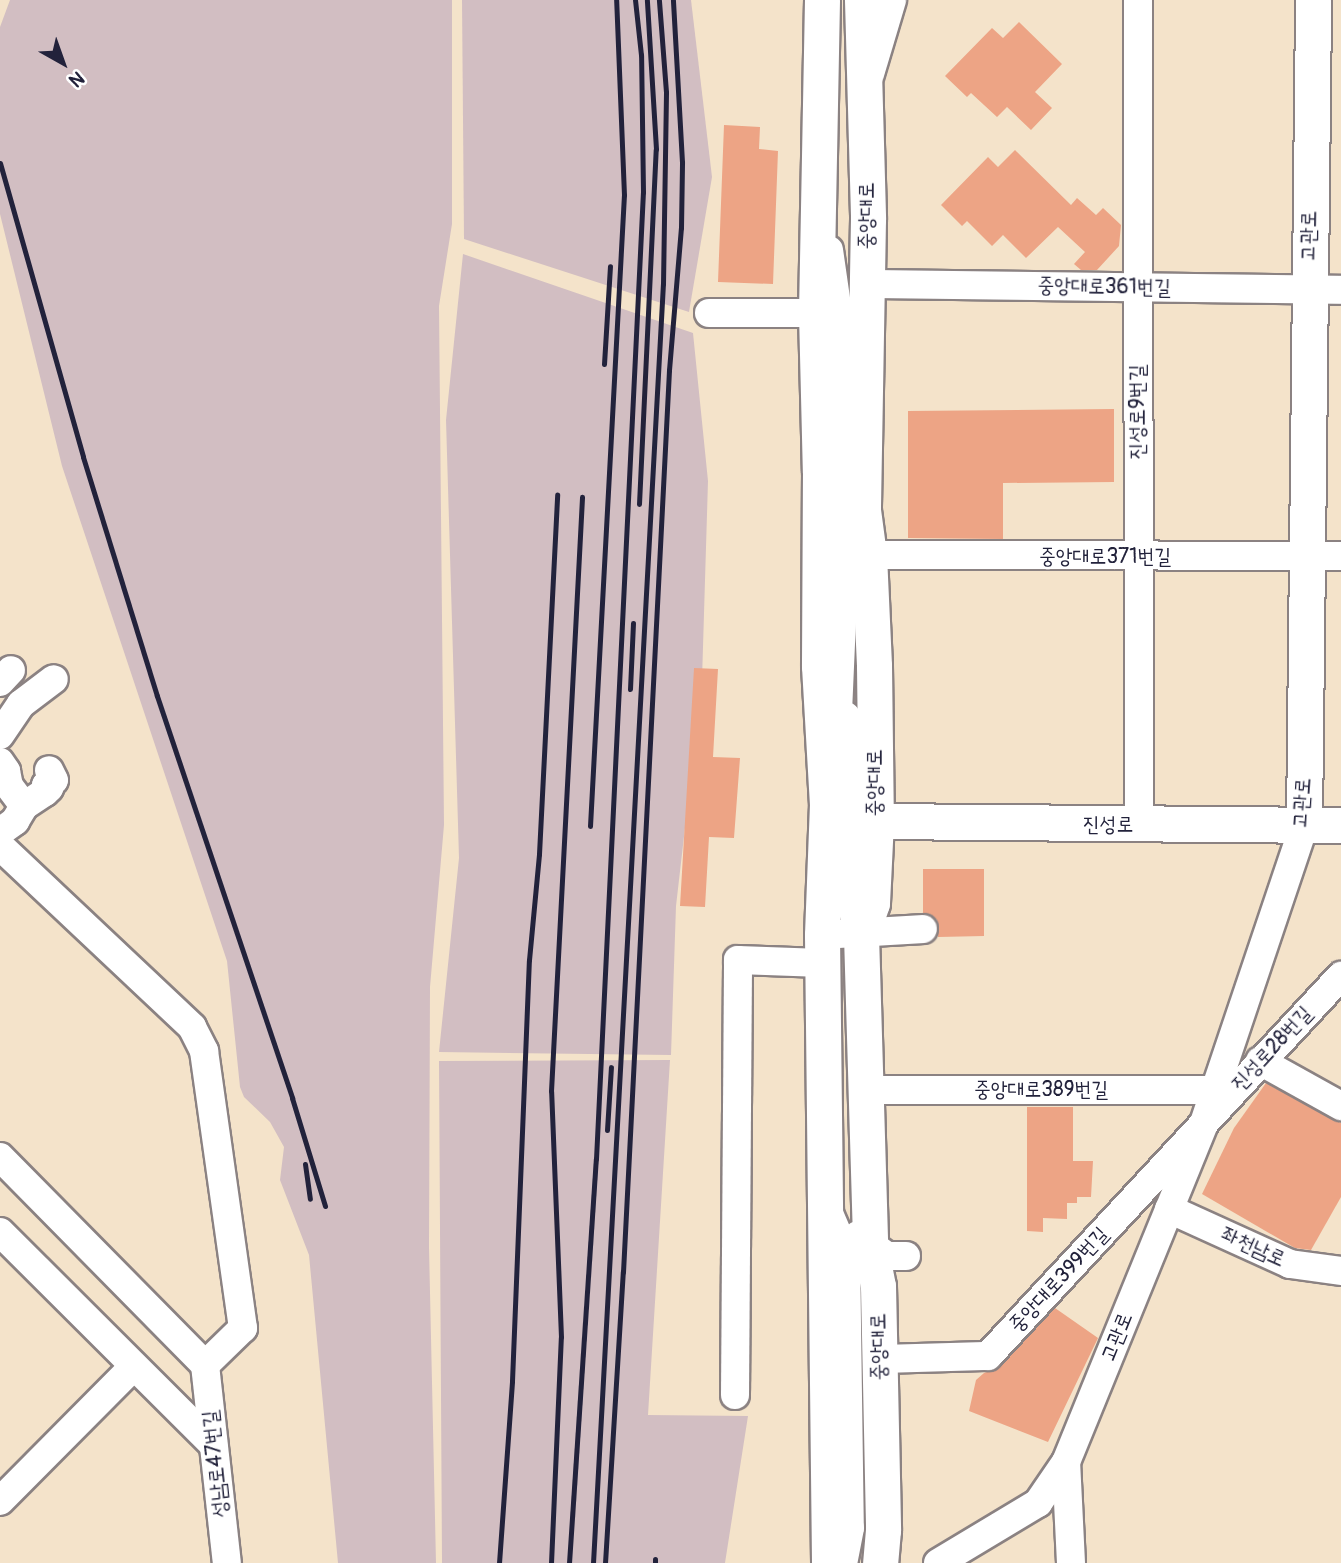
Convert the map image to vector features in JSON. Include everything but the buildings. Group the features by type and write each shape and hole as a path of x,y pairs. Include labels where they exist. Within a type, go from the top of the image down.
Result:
{"main road":[{"path":"822,0 816,313 820,472 819,666 827,804 822,949 827,1209 825,1362 830,1563"},
{"name":"중앙대로","path":"862,0 867,284 863,510 869,555 876,821 872,903 861,935 870,1245 877,1271 883,1530 880,1563"},
{"name":"고관로","path":"1304,825 1306,556 1325,290 1313,0"},
{"name":"진성로","path":"876,821 1341,825"}],"street":[{"path":"864,94 892,0"},
{"name":"진성로9번길","path":"1138,0 1139,825"},
{"path":"819,178 840,326 846,529 837,736 827,804"},
{"name":"중앙대로361번길","path":"867,284 1325,290"},
{"path":"709,313 816,313"},
{"path":"861,935 849,900 846,779 847,664 863,510"},
{"name":"중앙대로371번길","path":"869,555 1341,556"},
{"path":"0,735 21,704 54,679"},
{"path":"0,762 6,771 9,786 24,806"},
{"path":"0,832 16,821 24,806 49,788 47,785 54,780 49,770"},
{"name":"고관로","path":"1071,1563 1066,1462 1204,1123 1304,825"},
{"path":"0,846 192,1027 204,1051 243,1328 205,1365 0,1157"},
{"path":"735,1395 738,960 822,949 861,935 923,929"},
{"name":"진성로28번길","path":"1204,1123 1341,976"},
{"path":"1260,1060 1341,1106"},
{"name":"중앙대로389번길","path":"867,1090 1215,1090"},
{"name":"중앙대로399번길","path":"879,1359 988,1356 1204,1123"},
{"path":"827,1209 887,1256 906,1256"},
{"path":"827,1209 846,1253 850,1528 843,1563"},
{"name":"좌천남로","path":"1169,1209 1290,1264 1341,1271"},
{"path":"0,1232 212,1444"},
{"path":"859,1563 855,1269 870,1245"},
{"name":"성남로47번길","path":"205,1365 227,1563"},
{"path":"0,1502 134,1366"},
{"path":"938,1563 1038,1503 1066,1462"}],"shaded area":[{"path":"10,0 452,0 452,224 439,306 444,825 430,987 429,1247 436,1563 338,1563 309,1255 280,1180 284,1147 270,1122 244,1097 240,1087 227,961 62,466 0,214 0,27"},
{"path":"462,0 691,0 712,177 689,312 464,239"},
{"path":"463,254 693,333 708,481 702,680 676,906 671,1055 439,1052 459,858 446,420"},
{"path":"670,1060 648,1415 748,1416 725,1563 442,1563 439,1061"}],"railway":[{"path":"590,826 624,195 616,0"},
{"path":"569,1563 596,1159 643,192 641,55 635,0"},
{"path":"639,504 656,149 647,0"},
{"path":"593,1563 663,284 666,92 659,0"},
{"path":"605,1563 623,1272 669,370 681,228 682,162 673,0"},
{"path":"0,163 83,457 157,696 292,1098 325,1206"},
{"path":"604,364 610,266"},
{"path":"499,1563 512,1381 529,960 539,854 557,494"},
{"path":"551,1563 561,1337 551,1091 582,497"},
{"path":"630,689 633,623"},
{"path":"607,1130 611,1067"},
{"path":"305,1164 310,1199"}]}
